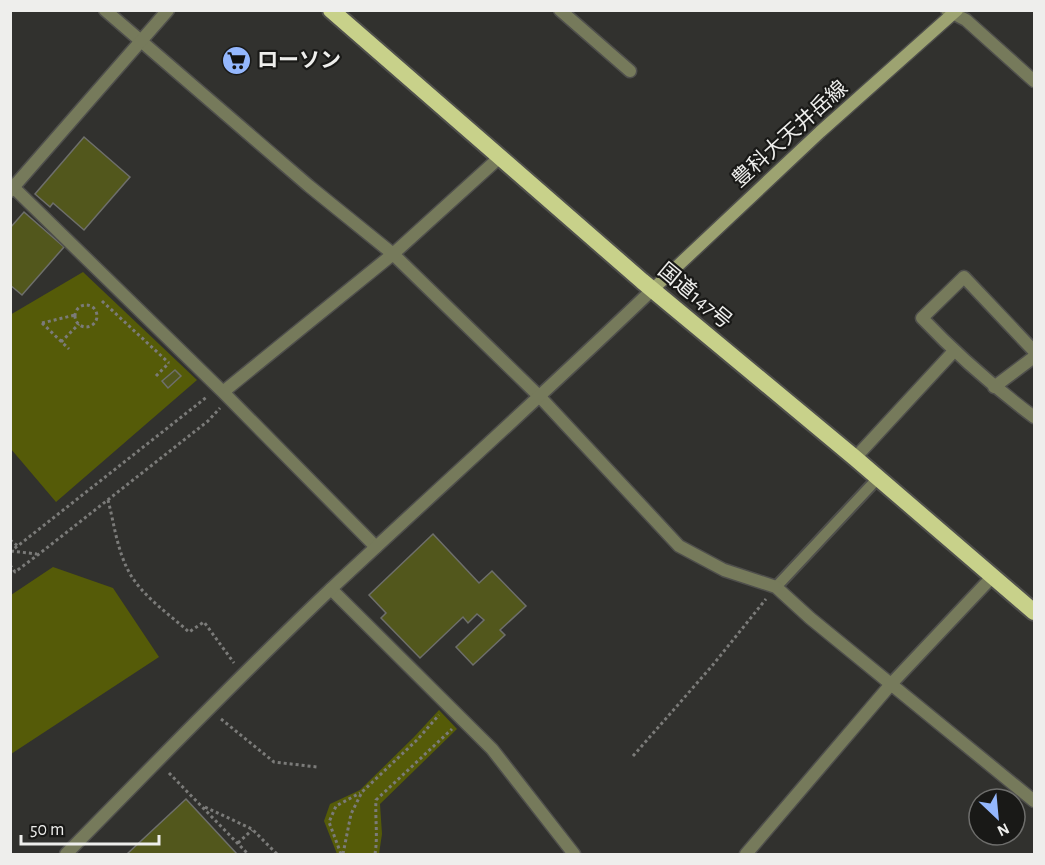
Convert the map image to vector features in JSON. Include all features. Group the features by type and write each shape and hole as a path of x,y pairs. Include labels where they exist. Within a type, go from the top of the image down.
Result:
{"highway":[{"name":"国道147号","path":"331,10 652,290 855,458 1035,612"}],"main road":[{"name":"豊科大天井岳線","path":"652,290 811,140 952,12"}],"street":[{"path":"105,10 309,186 393,254 540,397 680,546 724,570 776,587 810,618 1035,801"},
{"path":"168,10 12,188 221,389 376,547"},
{"path":"560,10 630,71"},
{"path":"952,12 966,20 1035,81"},
{"path":"221,389 393,254 500,157"},
{"path":"1035,351 964,277 922,318 994,387 1035,417"},
{"path":"66,855 243,674 331,588 540,397 652,290"},
{"path":"855,458 954,351"},
{"path":"994,387 1035,357"},
{"path":"746,855 892,683 993,576"},
{"path":"331,588 492,749 574,855"}],"lane":[{"path":"776,587 878,478"}],"path":[{"path":"102,301 169,363"},
{"path":"69,349 42,323 75,315 78,309 84,306 91,307 96,319 92,325 85,327 79,324 75,315"},
{"path":"61,342 79,324"},
{"path":"156,376 181,351"},
{"path":"11,551 221,389"},
{"path":"10,565 15,572 208,421"},
{"path":"108,500 121,553 130,574 145,592 189,632 204,622 243,674"},
{"path":"10,540 18,546"},
{"path":"11,551 39,554"},
{"path":"633,756 712,666 776,587"},
{"path":"342,855 329,822 336,806 362,792 418,739 448,705"},
{"path":"221,719 274,762 317,767"},
{"path":"375,855 378,836 376,801 462,719"},
{"path":"169,773 248,855"},
{"path":"342,855 351,814 362,792"},
{"path":"201,805 252,830 277,855"},
{"path":"238,843 252,830"}],"green space":[{"path":"83,272 197,380 56,502 11,449 10,315"},
{"path":"53,567 113,588 159,657 11,754 11,595"},
{"path":"439,710 457,729 380,804 382,834 379,854 337,854 324,821 330,804 360,790"}],"building":[{"path":"84,137 130,177 84,230 53,203 50,207 35,194"},
{"path":"24,212 64,247 22,295 10,285 10,228"},
{"path":"175,370 181,376 168,388 162,381"},
{"path":"433,534 479,583 492,571 526,606 500,630 505,635 473,665 456,647 484,620 477,614 468,623 463,617 420,658 381,618 386,613 369,595"},
{"path":"186,799 237,854 127,854"}],"place":[{"name":"ローソン","path":"236,60"}]}
